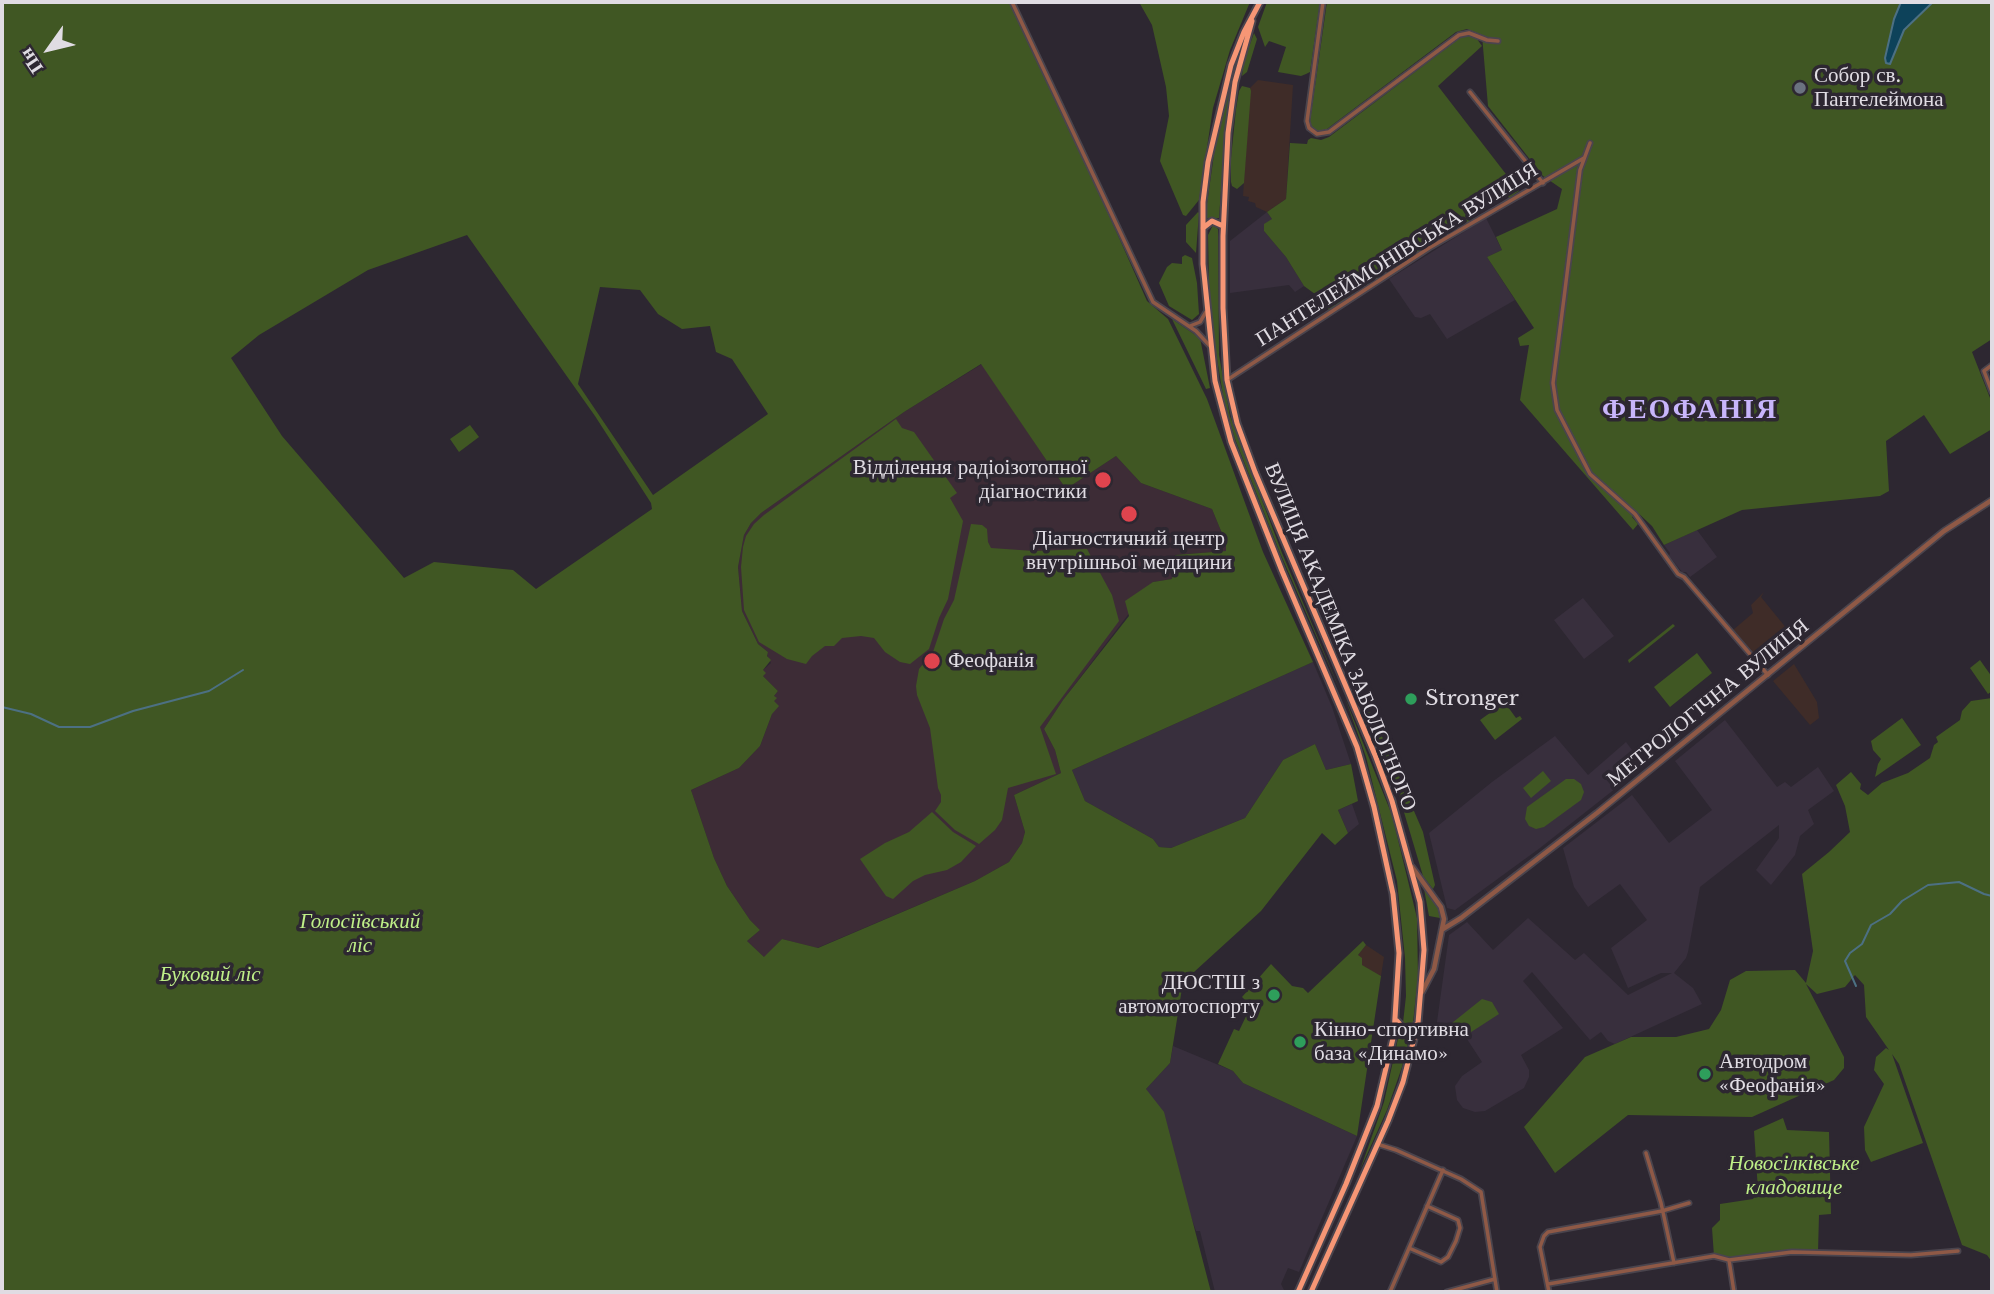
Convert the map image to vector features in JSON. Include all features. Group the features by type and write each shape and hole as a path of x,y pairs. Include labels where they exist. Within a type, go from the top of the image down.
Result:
{"highway":[{"name":"ВУЛИЦЯ АКАДЕМІКА ЗАБОЛОТНОГО","path":"1260,2 1237,48 1208,162 1203,229 1210,347 1215,381 1231,442 1282,571 1346,716 1367,778 1396,915 1399,964 1396,1018 1387,1069 1375,1112 1298,1292"},
{"name":"ВУЛИЦЯ АКАДЕМІКА ЗАБОЛОТНОГО","path":"1254,15 1239,66 1231,107 1223,226 1223,308 1227,380 1246,450 1284,545 1380,766 1412,866 1423,930 1422,992 1418,1023 1403,1082 1311,1292"},
{"path":"1203,229 1212,221 1223,226"},
{"path":"1396,1018 1405,1030 1413,1029 1418,1023"}],"street":[{"path":"1012,2 1153,302 1190,326 1210,347"},
{"path":"1323,2 1307,121 1308,128 1317,134 1329,132 1459,35 1469,33 1498,41"},
{"path":"1471,92 1543,183"},
{"path":"1590,143 1580,170 1553,383 1557,410 1590,474 1635,514 1678,573 1768,675"},
{"name":"ПАНТЕЛЕЙМОНІВСЬКА ВУЛИЦЯ","path":"1227,380 1429,248 1584,158"},
{"path":"1190,326 1200,321 1206,312"},
{"path":"1992,365 1984,372 1992,392"},
{"name":"МЕТРОЛОГІЧНА ВУЛИЦЯ","path":"1443,929 1597,813 1954,523 1992,500"},
{"path":"1412,866 1441,906 1443,929 1434,969 1422,992"},
{"path":"1377,1144 1443,1170 1480,1192 1497,1292"},
{"path":"1646,1153 1674,1263"},
{"path":"1390,1292 1443,1170"},
{"path":"1549,1292 1540,1247 1548,1232 1662,1211 1689,1203"},
{"path":"1409,1248 1441,1262 1448,1257 1456,1241 1460,1228 1458,1220 1427,1206"},
{"path":"1548,1284 1714,1256 1729,1260 1792,1252 1911,1255 1958,1251"},
{"path":"1729,1260 1734,1292"},
{"path":"1447,1292 1495,1279"}],"shaded area":[{"path":"1258,80 1293,85 1286,199 1267,212 1248,201 1249,197 1243,196 1250,88"},
{"path":"1267,212 1272,219 1264,231 1286,257 1304,286 1295,292 1289,285 1230,293 1230,241"},
{"path":"1486,218 1502,250 1487,257 1515,300 1447,339 1430,314 1421,318 1415,317 1389,279"},
{"name":"Феофанія","path":"982,364 1066,489 1116,456 1141,483 1212,509 1226,543 1226,551 1175,555 1172,579 1153,582 1063,700 1044,729 1055,750 1061,773 1014,795 1025,832 1022,843 1009,862 975,881 817,948 782,939 765,958 747,941 760,930 727,886 714,858 691,790 739,768 760,746 772,714 774,696 778,691 763,676 763,670 771,663 768,652 758,644 742,611 738,567 744,535 761,513 904,412"},
{"path":"1697,530 1717,557 1690,577 1686,572 1682,572 1669,556 1670,553 1664,545"},
{"path":"1764,592 1761,597 1796,640 1764,668 1733,630 1753,613 1751,605"},
{"path":"1583,598 1614,636 1584,659 1554,620"},
{"path":"1313,662 1351,764 1326,770 1315,744 1283,760 1245,818 1171,848 1159,847 1153,839 1085,801 1072,770"},
{"path":"1794,664 1817,702 1819,718 1810,725 1773,681"},
{"path":"1725,720 1777,787 1785,782 1791,787 1818,767 1834,791 1808,810 1814,824 1800,836 1795,855 1771,885 1756,870 1779,838 1779,825 1700,887 1688,952 1674,973 1693,988 1702,1004 1615,1044 1608,1041 1601,1032 1590,1040 1532,972 1523,981 1563,1028 1521,1055 1529,1070 1524,1088 1485,1111 1475,1112 1463,1108 1457,1100 1455,1086 1462,1076 1482,1062 1465,1036 1436,1029 1449,935 1467,922 1493,950 1528,918 1575,960 1584,953 1628,995 1672,973 1661,973 1628,988 1611,948 1647,920 1620,884 1588,907 1574,887 1563,848 1632,795 1669,843 1712,810 1675,761"},
{"path":"1555,736 1588,775 1626,742 1644,766 1540,848 1455,910 1447,908 1429,833"},
{"path":"1352,804 1359,824 1348,833 1338,810"},
{"path":"1366,945 1384,957 1381,976 1361,965 1358,955"},
{"path":"1173,1046 1233,1071 1243,1083 1357,1136 1299,1272 1288,1268 1281,1284 1285,1292 1215,1292 1200,1231 1196,1231 1146,1089 1170,1063"}],"green space":[{"name":"Голосіївський ліс","path":"2,2 1009,2 1071,129 1147,301 1168,319 1207,399 1263,552 1313,662 1072,770 1085,801 1153,839 1159,847 1171,848 1245,818 1283,760 1315,744 1326,770 1351,764 1358,801 1338,810 1348,833 1335,845 1322,833 1261,911 1183,982 1170,1063 1146,1089 1164,1112 1211,1292 2,1292","holes":["467,235 595,416 651,503 652,509 536,589 513,570 434,562 404,578 282,436 231,358 259,335 368,270","600,287 640,290 658,314 682,329 710,326 716,352 732,359 768,414 653,495 578,384","981,364 1066,489 1116,456 1141,483 1212,509 1226,543 1226,551 1175,555 1172,579 1153,582 1125,601 1129,616 1063,700 1044,729 1055,750 1061,773 1014,795 1025,832 1022,843 1009,862 975,881 818,948 782,939 764,957 747,941 760,930 727,886 714,858 691,790 739,768 760,746 772,714 779,706 774,701 778,691 763,676 766,673 763,670 771,660 767,656 768,652 758,644 742,611 738,567 744,535 761,513 904,412"]},
{"path":"1139,2 1250,2 1230,50 1213,108 1199,200 1186,216 1183,215 1160,161 1169,116 1166,87 1152,25"},
{"path":"1267,2 1320,2 1310,72 1301,76 1278,72 1286,47 1269,41 1265,47 1258,27"},
{"name":"Феофанія","path":"1327,2 1992,2 1992,339 1972,352 1992,403 1992,429 1950,454 1924,415 1886,441 1889,491 1880,496 1742,510 1664,545 1652,526 1637,512 1632,517 1638,524 1633,530 1520,400 1529,345 1520,346 1518,338 1534,328 1487,257 1502,250 1496,237 1557,209 1562,189 1543,176 1488,106 1482,35 1467,29 1456,32 1327,129 1317,132 1313,130 1310,121"},
{"path":"1254,33 1257,39 1247,72 1242,76 1244,61"},
{"path":"1467,35 1477,39 1482,46 1438,86 1519,191 1509,198 1506,194 1473,215 1475,219 1329,310 1319,297 1304,286 1286,257 1264,231 1264,224 1272,219 1267,212 1286,199 1290,143 1307,144 1311,138 1321,140 1329,137"},
{"path":"1239,52 1226,123 1219,218 1205,218 1218,126"},
{"path":"1242,86 1250,88 1251,91 1244,183 1237,189 1231,182 1231,158 1236,109"},
{"path":"1198,212 1196,253 1186,242 1186,225"},
{"path":"1213,225 1218,229 1219,355 1230,416 1282,553 1342,695 1280,553 1235,439 1224,401 1213,335 1209,285 1208,235"},
{"path":"1185,255 1192,258 1197,283 1199,314 1192,320 1169,306 1159,283 1167,267 1172,263 1182,264 1182,257"},
{"path":"1172,319 1200,338 1210,388 1206,389"},
{"path":"896,419 902,428 914,432 957,493 950,498 963,521 948,599 929,649 910,664 900,662 885,652 874,638 861,636 842,638 834,646 825,646 806,664 787,659 759,642 744,610 741,567 746,536 764,515"},
{"path":"470,425 479,437 459,452 450,439"},
{"path":"971,524 982,525 987,529 991,548 1034,551 1087,549 1112,595 1119,621 1040,727 1056,774 1008,788 1002,820 979,844 955,830 935,811 941,802 941,795 930,728 916,686 919,669 933,652 944,619 954,600"},
{"path":"1673,624 1675,626 1629,663 1628,660"},
{"path":"1697,653 1712,673 1670,707 1654,687"},
{"path":"1980,660 1992,677 1992,691 1988,694 1970,668"},
{"path":"1345,698 1392,815 1417,918 1418,977 1413,1023 1408,1027 1403,1023 1406,996 1405,958 1397,881 1366,757"},
{"path":"1992,698 1992,1262 1987,1255 1962,1245 1899,1064 1892,1054 1923,1143 1871,1162 1865,1150 1864,1127 1884,1084 1874,1070 1876,1057 1886,1048 1889,1050 1866,1017 1864,985 1855,975 1845,987 1817,994 1806,984 1844,1057 1844,1068 1834,1080 1752,1117 1628,1115 1555,1173 1524,1127 1585,1057 1631,1037 1676,1037 1709,1029 1721,1010 1730,980 1746,971 1795,970 1806,983 1813,951 1802,874 1850,832 1845,806 1836,785 1851,772 1861,784 1860,789 1868,795 1882,783 1908,773 1930,758 1934,745 1938,742 1936,737 1960,720 1962,711 1971,701"},
{"path":"1508,700 1511,704 1508,707 1516,718 1520,716 1522,719 1495,740 1480,720"},
{"path":"1372,713 1423,832 1435,885 1433,889 1423,876 1395,782 1366,714"},
{"path":"1902,718 1921,745 1875,777 1881,759 1873,750 1871,741"},
{"path":"1543,771 1551,781 1531,798 1523,788"},
{"path":"1566,779 1574,779 1581,784 1584,792 1581,800 1544,827 1536,829 1529,826 1525,819 1527,807"},
{"path":"932,812 953,832 976,846 961,862 947,870 913,881 893,899 886,896 860,859 909,832"},
{"path":"1424,889 1437,904 1440,918 1429,916"},
{"name":"Кінно-спортивна база «Динамо»","path":"1363,941 1366,945 1358,955 1362,958 1362,965 1381,976 1357,1136 1243,1083 1233,1071 1218,1064 1234,1029 1239,1031 1249,1010 1259,1014 1242,997 1271,964 1292,986 1303,988 1308,993"},
{"path":"1482,999 1492,1002 1499,1014 1465,1036 1452,1023"},
{"path":"1399,1034 1410,1035 1402,1067 1387,1110 1360,1170 1384,1102"},
{"name":"Новосілківське кладовище","path":"1783,1118 1787,1130 1829,1132 1831,1214 1819,1215 1818,1252 1792,1252 1729,1260 1714,1256 1712,1228 1720,1220 1720,1204 1753,1199 1758,1190 1754,1131"}],"water":[{"path":"1901,2 1933,2 1904,30 1890,64 1886,63 1885,58"}],"waterway":[{"path":"2,707 31,714 59,727 90,727 133,711 209,691 243,670"},
{"path":"1856,986 1845,961 1850,953 1862,944 1871,925 1890,914 1902,901 1928,885 1959,882 1992,896"}],"place":[{"name":"Собор св. Пантелеймона","path":"1800,88"},
{"name":"Відділення радіоізотопної діагностики","path":"1103,480"},
{"name":"Діагностичний центр внутрішньої медицини","path":"1129,514"},
{"name":"Феофанія","path":"932,661"},
{"name":"Stronger","path":"1411,699"},
{"name":"ДЮСТШ з автомотоспорту","path":"1274,995"},
{"name":"Кінно-спортивна база «Динамо»","path":"1300,1042"},
{"name":"Автодром «Феофанія»","path":"1705,1074"}],"district":[{"name":"ФЕОФАНІЯ","path":"1690,410"}],"park label":[{"name":"Буковий ліс","path":"210,975"}]}
